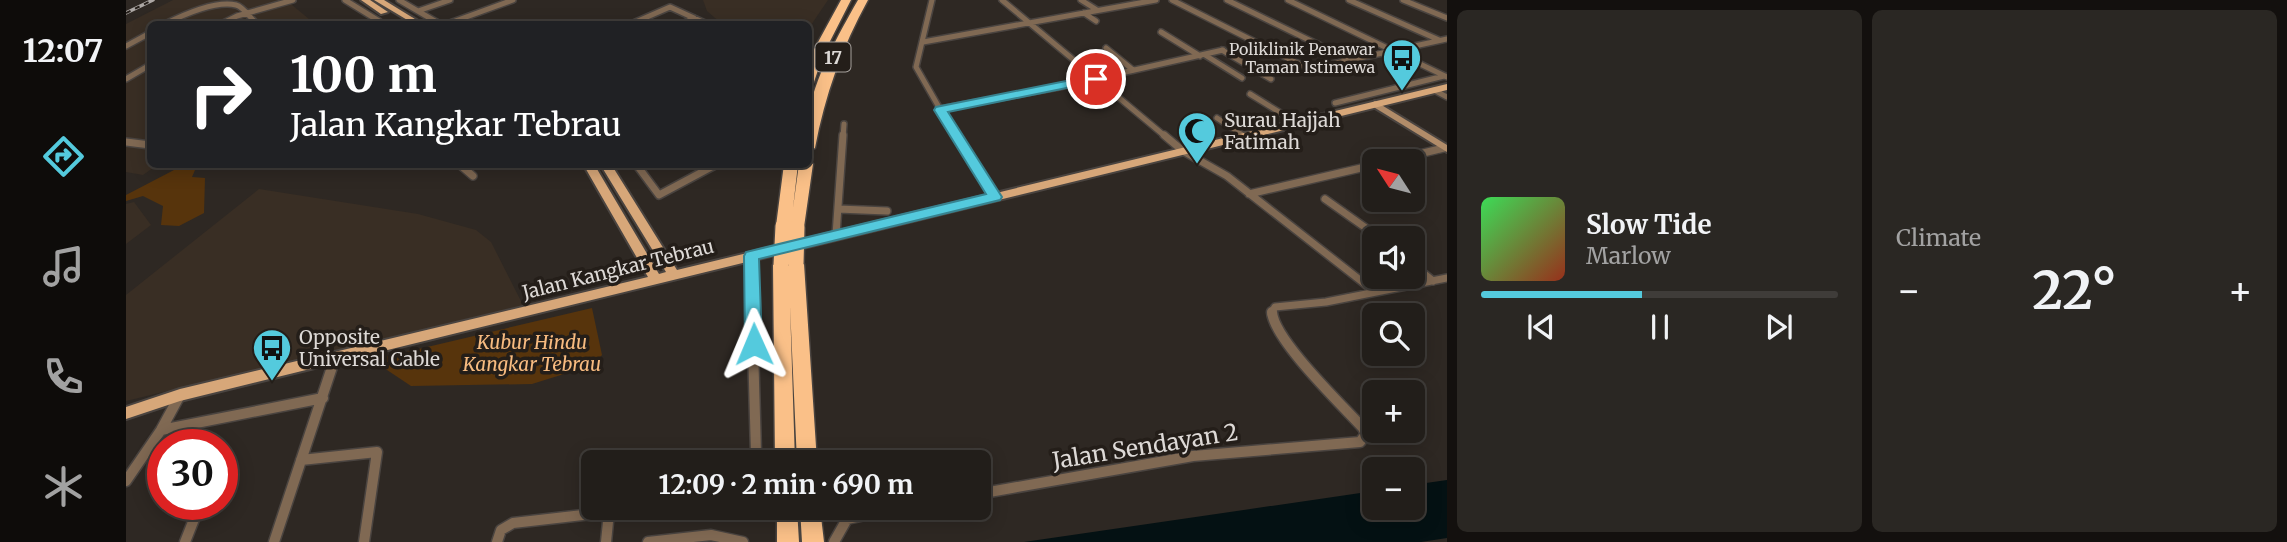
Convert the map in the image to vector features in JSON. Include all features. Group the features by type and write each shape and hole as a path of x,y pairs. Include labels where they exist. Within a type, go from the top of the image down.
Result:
{"highway":[{"name":"17","path":"812,70 846,0"},
{"name":"17","path":"812,126 834,54 863,0"},
{"path":"785,450 791,168"},
{"path":"790,227 805,168"},
{"path":"788,265 806,450"}],"main road":[{"path":"365,0 404,21"},
{"path":"378,0 405,21"},
{"name":"Jalan Kangkar Tebrau","path":"126,414 180,395 1434,90 1446,78"},
{"path":"591,168 656,280"},
{"path":"608,168 674,275"},
{"path":"602,185 623,207 626,203 619,186"},
{"path":"664,260 685,267 709,267"},
{"path":"628,287 641,278 648,264"}],"street":[{"path":"228,21 293,0"},
{"path":"345,0 379,21"},
{"path":"399,0 435,21"},
{"path":"418,11 450,0"},
{"path":"455,21 513,0"},
{"path":"932,0 916,67 995,197"},
{"path":"1002,0 1183,151 1227,176 1374,291 1447,278"},
{"path":"1081,0 1097,10"},
{"path":"1109,0 1119,6"},
{"path":"923,42 1156,0"},
{"path":"1172,0 1304,68 1447,39"},
{"path":"1227,0 1350,60"},
{"path":"1288,0 1446,78"},
{"path":"1349,0 1439,41"},
{"path":"1403,0 1447,18"},
{"path":"171,21 202,5 216,2 234,3 253,21"},
{"path":"638,21 670,7 700,21"},
{"path":"1084,13 1096,21"},
{"path":"688,21 694,18"},
{"path":"1161,32 1242,78"},
{"path":"126,46 147,35"},
{"path":"1106,48 1133,70"},
{"path":"940,110 1223,50 1271,79"},
{"path":"126,79 147,67"},
{"path":"141,71 147,72"},
{"path":"1348,111 1335,103 1446,78"},
{"path":"1434,90 1447,97"},
{"path":"1250,94 1297,123"},
{"path":"1375,104 1446,148"},
{"path":"1217,118 1244,136"},
{"path":"836,235 844,124"},
{"path":"126,142 147,144"},
{"path":"1425,153 1446,148"},
{"path":"463,168 473,176"},
{"path":"640,168 657,195 675,189 710,168"},
{"path":"1249,194 1362,168"},
{"path":"1325,199 1363,226"},
{"path":"838,209 887,211"},
{"path":"751,256 756,450"},
{"path":"1425,275 1433,281"},
{"name":"Jalan Sendayan 2","path":"991,492 1223,452 1301,449 1360,442 1366,434 1363,428 1293,350 1273,324 1271,313 1275,307 1326,302 1374,291"},
{"path":"274,542 335,358"},
{"path":"162,429 180,395"},
{"path":"166,429 323,398"},
{"path":"126,481 147,450"},
{"path":"301,460 372,450 378,453 364,542"},
{"path":"497,542 501,530 513,523 609,512 606,542"},
{"path":"184,542 193,520"},
{"path":"834,542 848,520"},
{"path":"648,542 712,534 743,542"}],"shaded area":[{"path":"173,0 286,0 311,21 147,21 147,168 153,168 143,175 126,172 126,24"},
{"path":"703,0 828,0 812,24 812,21 719,21 707,11"},
{"path":"259,189 418,214 476,230 491,242 523,305 126,401 126,295"},
{"path":"134,202 151,225 126,244 126,204"},
{"path":"1447,480 1447,538 1421,542 1024,542 1362,493 1362,520 1425,520 1425,483"}],"green space":[{"path":"174,170 195,170 192,177 205,178 204,213 179,226 161,225 163,206 143,196 126,201 126,195"},
{"name":"Kubur Hindu Kangkar Tebrau","path":"592,308 602,355 593,365 532,384 411,386 372,360"}],"railway":[{"path":"126,13 153,0"}],"place":[{"name":"Poliklinik Penawar Taman Istimewa","path":"1402,92"},
{"name":"Surau Hajjah Fatimah","path":"1197,165"},
{"name":"Opposite Universal Cable","path":"272,382"}],"route":[{"path":"754,344 751,256 995,197 940,110 1096,79"}]}
